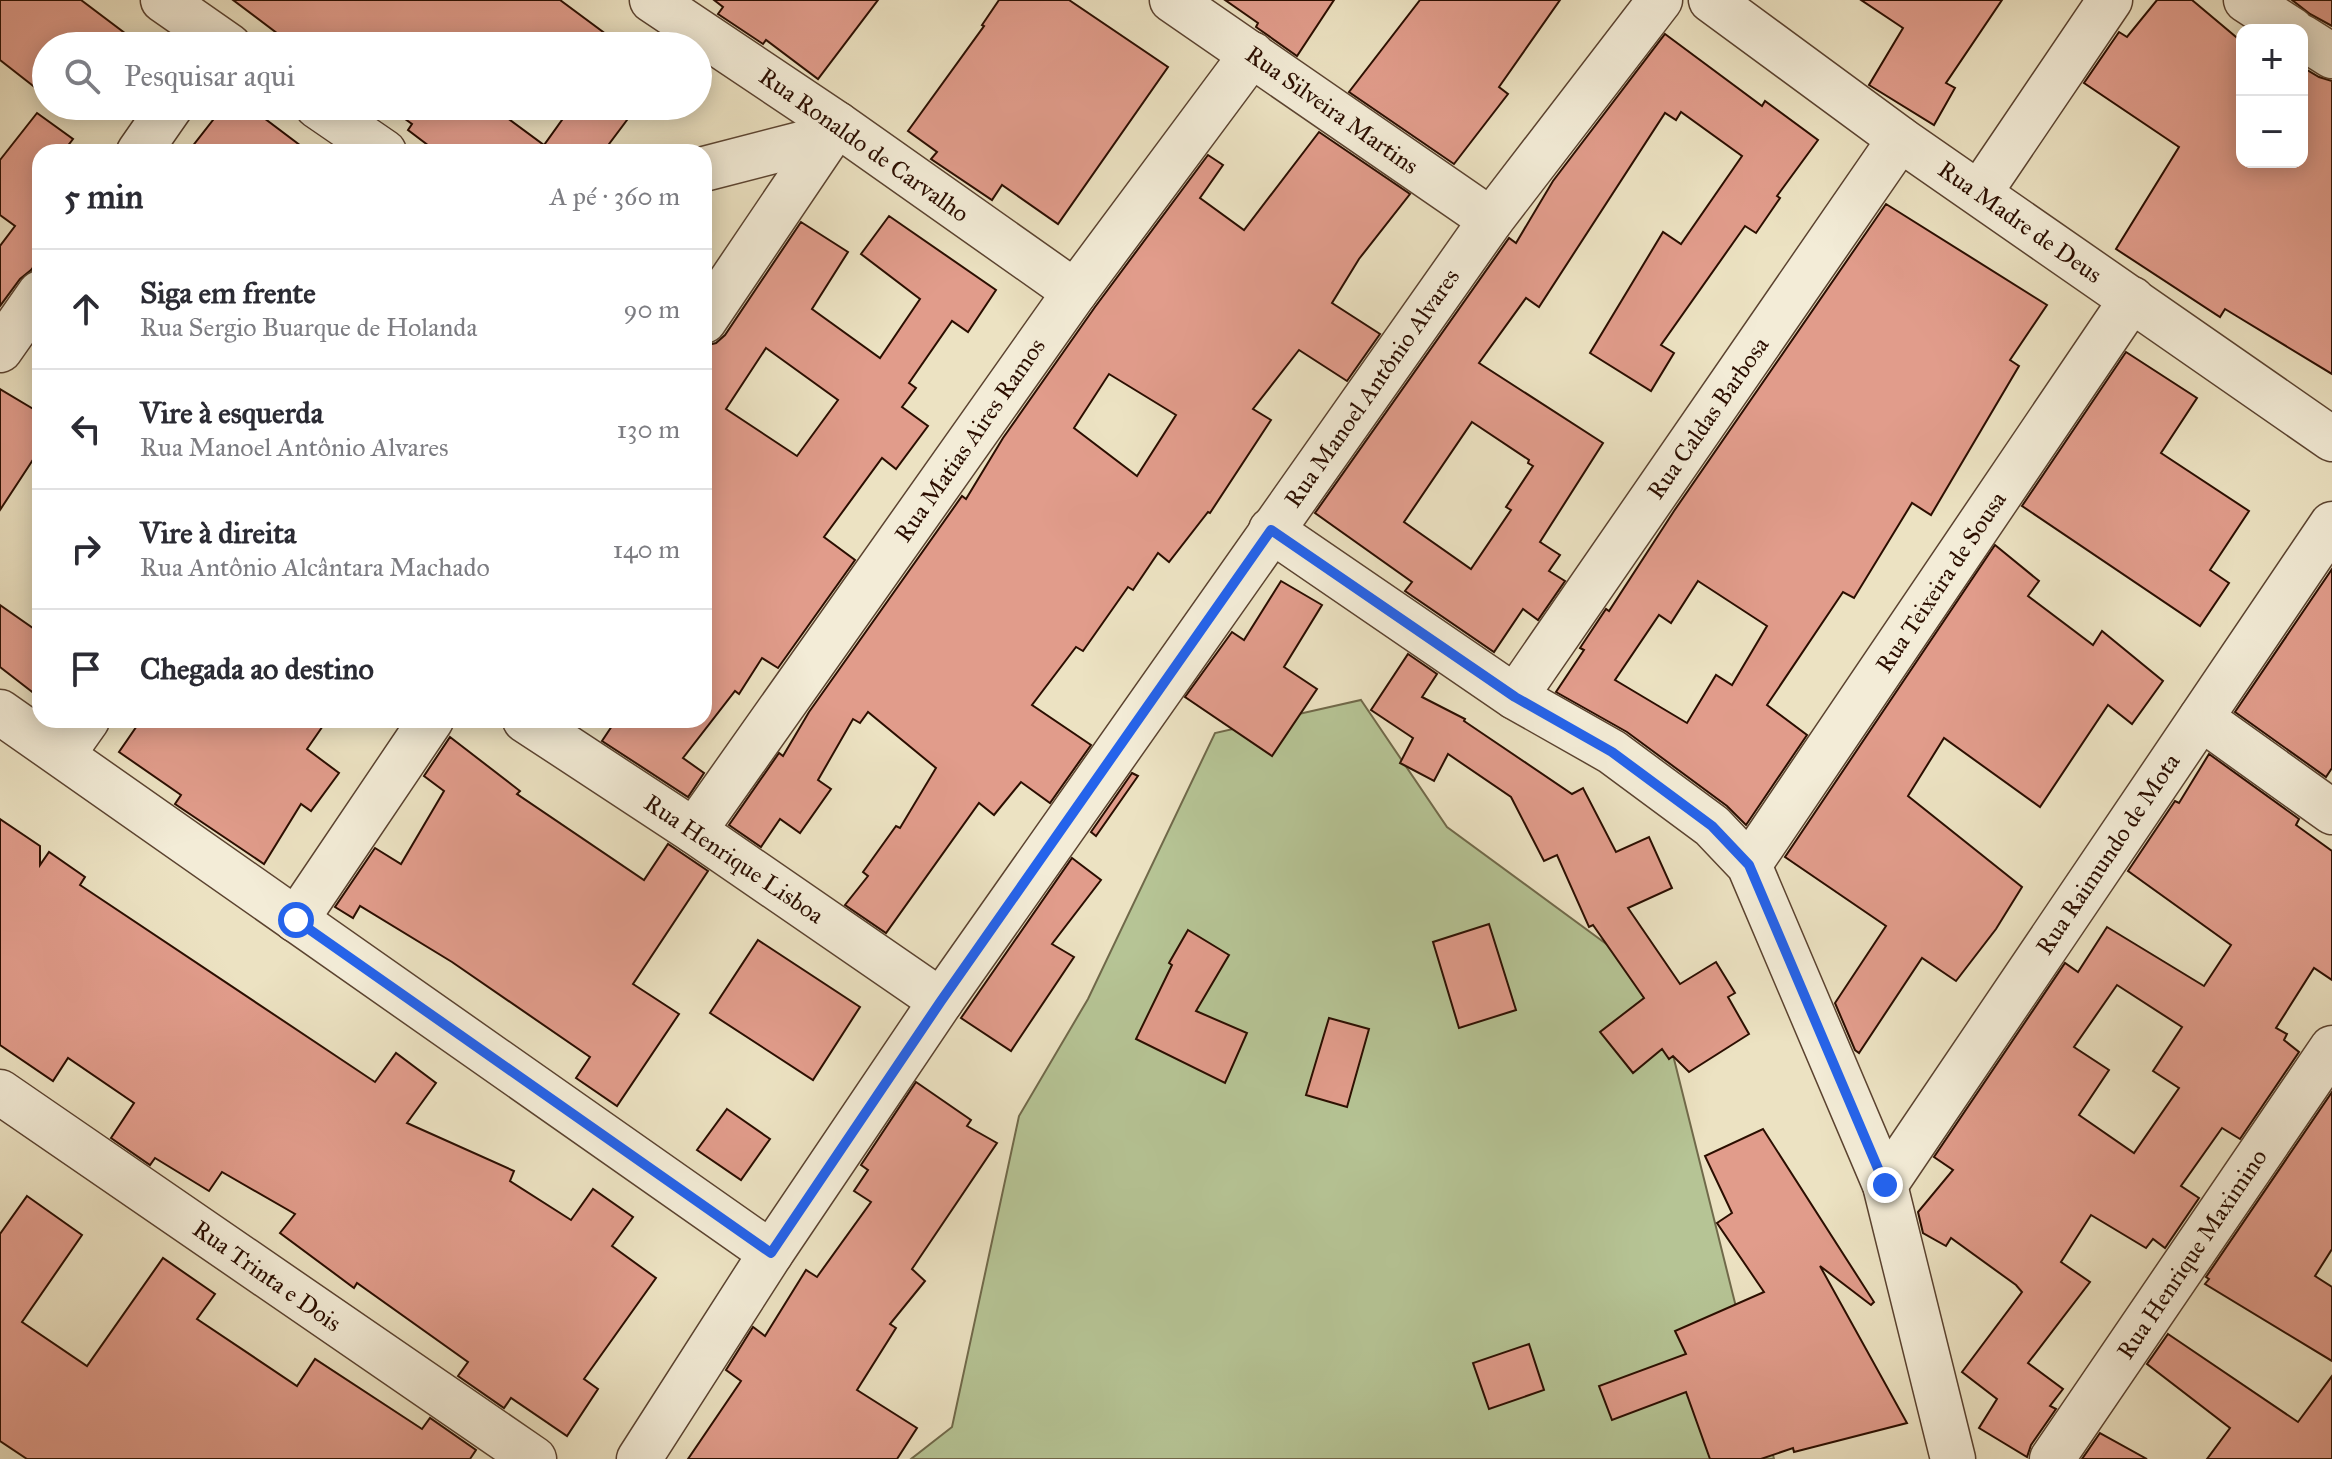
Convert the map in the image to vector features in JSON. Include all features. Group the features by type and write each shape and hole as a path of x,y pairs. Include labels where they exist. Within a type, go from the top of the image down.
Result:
{"street":[{"path":"163,0 205,32"},
{"name":"Rua Ronaldo de Carvalho","path":"652,0 696,32"},
{"name":"Rua Silveira Martins","path":"1172,0 1491,220"},
{"name":"Rua Manoel Antônio Alvares","path":"639,1459 771,1253 941,1001 1491,220 1660,0"},
{"path":"1980,192 2110,0"},
{"path":"2246,0 2283,24"},
{"name":"Rua Madre de Deus","path":"1729,5 1900,139 2332,439"},
{"path":"2308,41 2332,56"},
{"name":"Rua Ronaldo de Carvalho","path":"712,44 832,131 1075,292"},
{"name":"Rua Matias Aires Ramos","path":"694,831 1075,292 1252,54"},
{"path":"145,144 161,120"},
{"path":"337,120 372,144"},
{"path":"712,167 832,131"},
{"path":"712,309 832,131"},
{"name":"Rua Caldas Barbosa","path":"1515,697 1900,139"},
{"name":"Rua Teixeira de Sousa","path":"1749,865 2132,299"},
{"path":"0,350 32,304"},
{"name":"Rua Raimundo de Mota","path":"1885,1185 2332,524"},
{"path":"1271,530 1515,697 1612,752 1712,826 1749,865 1885,1185 1953,1459"},
{"path":"0,712 32,723"},
{"path":"2201,718 2332,812"},
{"path":"48,728 75,737 296,920 771,1253"},
{"path":"296,920 426,728"},
{"name":"Rua Henrique Lisboa","path":"537,728 694,831 941,1001"},
{"name":"Rua Henrique Maximino","path":"2052,1459 2332,1048"},
{"name":"Rua Trinta e Dois","path":"0,1092 534,1459"}],"green space":[{"path":"1361,700 1447,827 1654,979 1774,1459 911,1459 952,1427 1019,1116 1088,999 1215,733"}],"building":[{"path":"0,0 81,0 123,32 32,32 32,85 0,60"},
{"path":"233,0 560,0 603,32 275,32"},
{"path":"714,0 878,0 818,79 766,40 763,44 718,14 723,7"},
{"path":"999,0 1069,0 1168,67 1058,224 1002,185 992,200 931,159 937,152 908,131 984,26"},
{"path":"1225,0 1334,0 1297,56"},
{"path":"1420,0 1560,0 1499,87 1508,94 1454,164 1349,92"},
{"path":"1861,0 2002,0 1946,83 1955,88 1934,125 1869,85 1903,28"},
{"path":"2157,0 2192,0 2236,37 2236,168 2308,168 2308,71 2332,81 2332,374 2225,309 2220,317 2116,249 2179,147 2084,83 2119,32 2127,37"},
{"path":"2292,0 2332,0 2332,26 2310,14"},
{"path":"1665,34 1762,106 1765,101 1818,140 1777,196 1780,198 1756,233 1745,226 1661,345 1674,353 1651,391 1590,353 1663,232 1681,244 1742,156 1681,112 1676,120 1665,113 1539,307 1526,298 1479,363 1603,443 1540,542 1560,555 1549,571 1565,581 1538,620 1523,609 1494,652 1405,591 1412,582 1315,513 1509,238 1516,243 1553,181","holes":["1472,422 1529,460 1528,463 1533,466 1506,507 1511,510 1471,569 1404,522"]},
{"path":"32,119 47,120 73,139 69,144 32,144 32,269 0,306 0,246 15,226 0,215 0,160"},
{"path":"213,120 267,120 298,144 194,144"},
{"path":"406,120 510,120 543,144 426,144 408,130 412,124"},
{"path":"562,120 627,120 609,144 545,144"},
{"path":"1319,132 1410,194 1359,259 1332,303 1380,334 1347,381 1299,350 1253,409 1271,420 1210,513 1169,562 1158,553 1133,590 1128,587 1083,651 1076,647 1032,705 1091,745 1050,803 1021,782 994,815 979,803 886,933 845,905 868,876 863,872 896,826 900,828 936,768 868,712 860,723 853,719 818,780 831,789 800,833 780,819 761,847 729,825 779,753 783,756 809,712 962,496 966,499 1003,438 1095,307 1208,155 1223,165 1200,198 1244,230","holes":["1109,374 1176,415 1137,476 1074,428"]},
{"path":"1886,204 2047,305 2010,360 2019,366 1931,515 1912,503 1854,598 1843,592 1767,705 1807,735 1746,825 1727,806 1627,732 1556,692 1584,650 1580,648 1606,609 1609,611 1674,511","holes":["1698,581 1767,626 1732,685 1716,675 1687,723 1615,680 1659,615 1671,623"]},
{"path":"889,216 996,290 968,332 952,321 909,383 916,388 902,407 928,426 896,469 882,458 824,537 855,560 778,668 762,658 739,694 735,691 712,721 712,344 725,335 801,222 848,252 812,309 880,358 920,299 861,254","holes":["766,348 838,400 797,456 726,409"]},
{"path":"2126,352 2197,398 2161,453 2249,511 2210,570 2229,583 2200,626 2022,506"},
{"path":"0,389 32,408 32,461 0,510"},
{"path":"1995,545 2039,581 2028,596 2093,645 2102,631 2163,681 2132,724 2108,705 2040,807 1944,738 1908,796 2022,887 1996,929 1956,981 1922,958 1859,1053 1835,1003 1886,926 1785,857"},
{"path":"2332,569 2332,768 2326,777 2235,712"},
{"path":"1281,581 1322,605 1284,667 1317,689 1272,756 1185,697 1232,632 1244,640"},
{"path":"0,605 32,627 32,692 0,667"},
{"path":"1408,654 1437,674 1422,697 1465,719 1572,794 1583,788 1616,852 1649,837 1672,888 1628,908 1680,984 1716,962 1735,993 1728,997 1749,1034 1689,1072 1673,1056 1669,1059 1662,1049 1633,1073 1600,1032 1644,998 1593,925 1589,927 1557,855 1544,861 1511,797 1448,754 1434,781 1400,763 1413,738 1371,710"},
{"path":"136,728 321,728 307,749 339,773 311,811 301,804 264,864 175,804 181,795 119,752"},
{"path":"611,728 706,728 683,758 704,773 688,797 602,741"},
{"path":"450,737 520,791 517,794 644,880 668,844 708,871 633,984 679,1014 617,1106 576,1078 590,1057 452,962 360,906 353,918 335,907 375,848 401,864 444,791 424,776"},
{"path":"2209,754 2299,819 2296,825 2332,851 2332,980 2314,968 2276,1028 2287,1034 2284,1040 2299,1052 2240,1139 2222,1128 2181,1186 2199,1198 2165,1248 2153,1239 2146,1248 2091,1215 2061,1262 2090,1282 2028,1363 2063,1389 2050,1406 2056,1409 2031,1445 2027,1457 1979,1428 1997,1399 1962,1372 2022,1292 1951,1238 1946,1246 1923,1233 1918,1212 1953,1170 1934,1157 2065,963 2078,972 2107,927 2204,986 2231,945 2128,871 2175,801 2179,803","holes":["2117,985 2182,1027 2153,1071 2179,1088 2134,1153 2079,1115 2109,1070 2074,1047"]},
{"path":"1132,773 1138,776 1096,836 1091,832"},
{"path":"0,819 40,846 40,865 49,852 85,877 80,885 375,1082 396,1053 436,1083 407,1123 514,1171 510,1181 571,1220 593,1189 633,1217 612,1246 656,1278 584,1379 598,1389 567,1436 511,1398 504,1408 458,1376 468,1362 357,1283 354,1288 280,1233 295,1214 222,1172 209,1191 155,1158 150,1165 111,1138 134,1103 68,1058 53,1081 0,1045"},
{"path":"1072,858 1101,880 1052,944 1074,957 1011,1051 961,1018"},
{"path":"1489,924 1516,1010 1459,1028 1433,942"},
{"path":"1188,930 1229,955 1196,1011 1247,1033 1225,1083 1136,1039 1172,965 1169,963"},
{"path":"758,940 860,1007 813,1080 710,1013"},
{"path":"1329,1018 1369,1029 1347,1107 1306,1095"},
{"path":"916,1082 971,1120 967,1126 997,1143 912,1269 925,1281 890,1324 896,1328 857,1390 917,1428 897,1459 688,1459 741,1381 726,1370 753,1327 765,1336 806,1270 817,1277 871,1202 854,1191 868,1170 861,1165"},
{"path":"2332,1092 2332,1249 2315,1276 2332,1287 2332,1361 2205,1284 2209,1279 2206,1277"},
{"path":"727,1109 770,1139 741,1180 697,1150"},
{"path":"1763,1129 1874,1302 1871,1305 1820,1266 1907,1423 1794,1452 1793,1448 1761,1459 1710,1459 1686,1392 1612,1420 1599,1386 1686,1354 1675,1331 1764,1292 1717,1223 1732,1213 1705,1156"},
{"path":"27,1196 82,1235 22,1322 87,1366 163,1258 215,1294 197,1319 297,1386 315,1359 422,1429 430,1418 476,1450 470,1459 27,1459 0,1441 0,1234"},
{"path":"2168,1334 2298,1422 2332,1376 2332,1459 2207,1459 2230,1428 2147,1364"},
{"path":"1529,1344 1544,1390 1489,1409 1473,1363"},
{"path":"2100,1433 2147,1459 2082,1459"}],"route":[{"path":"296,920 771,1253 941,1001 1271,530 1515,697 1612,752 1712,826 1749,865 1885,1185"}]}
